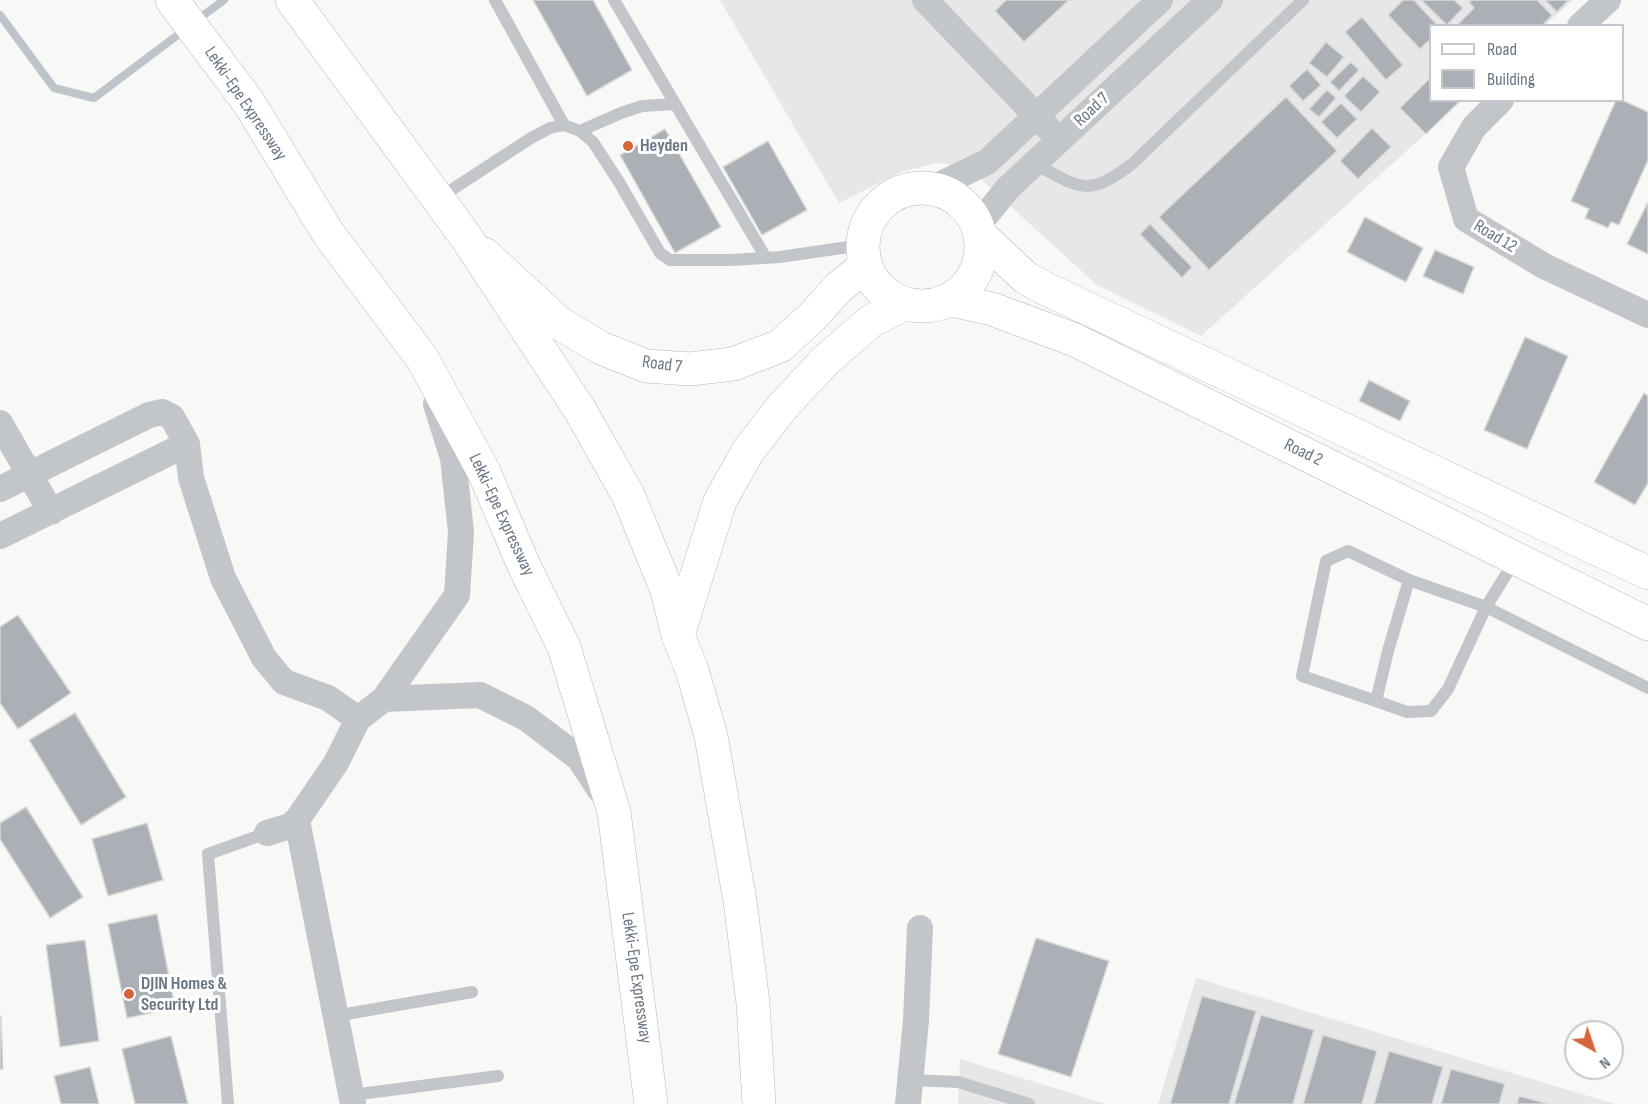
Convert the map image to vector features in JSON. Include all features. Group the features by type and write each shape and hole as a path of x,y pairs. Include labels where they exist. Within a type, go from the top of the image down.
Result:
{"main road":[{"name":"Lekki-Epe Expressway","path":"172,0 249,102 328,233 422,357 484,472 525,568 564,647 614,812 651,1104"},
{"path":"295,4 466,237 580,410 628,495 667,590 678,635 692,670 711,736 740,901 753,1003 759,1104"},
{"path":"912,188 933,188 948,193 962,202 972,214 979,230 981,255 976,272 965,288 951,300 936,305 920,307 890,298 875,284 864,256 867,226 877,208 893,195 912,188"},
{"path":"979,230 1026,278 1044,288 1648,573"},
{"name":"Road 7","path":"466,237 559,323 601,348 646,366 690,369 733,364 780,346 812,317 864,256"},
{"name":"Road 2","path":"951,300 992,309 1076,340 1648,624"},
{"path":"678,635 720,501 748,451 783,406 825,361 871,321 904,304"}],"street":[{"path":"925,0 1060,140"},
{"name":"Road 7","path":"933,188 987,162 1160,0"},
{"name":"Road 7","path":"979,230 1008,188 1210,0"},
{"path":"1582,24 1608,0"},
{"name":"Road 12","path":"1499,102 1474,127 1451,167 1466,219 1544,266 1648,315"},
{"path":"267,833 290,826 297,820 336,763 358,719 384,699 457,595 461,532 453,458 422,357"},
{"path":"0,489 149,415 162,412 172,417 187,444 192,478 223,578 264,658 284,682 328,698 358,719"},
{"path":"0,423 51,512"},
{"path":"0,536 187,444"},
{"path":"384,699 480,695 526,718 579,758 614,812"},
{"path":"297,820 353,1100"},
{"path":"910,1092 920,928"}],"lane":[{"path":"495,0 564,125"},
{"path":"614,0 766,258"},
{"path":"1035,164 1079,187 1090,187 1119,174 1303,0"},
{"path":"580,131 642,106 674,104"},
{"path":"437,199 531,138 550,128 564,125 580,131 593,142 660,254 670,260 864,256"},
{"path":"1516,559 1486,607 1449,689 1431,711 1407,712 1302,676 1326,561 1348,551 1409,580 1486,607 1648,688"},
{"path":"1376,701 1409,580"},
{"path":"228,1104 208,854 267,833"},
{"path":"335,1017 472,992"},
{"path":"353,1100 498,1076"},
{"path":"910,1092 958,1082 1029,1104"}],"shaded area":[{"path":"720,0 1573,0 1546,24 1429,24 1429,102 1461,102 1201,336 1097,285 966,166 936,163 901,172 839,203"},
{"path":"1196,978 1615,1104 1158,1104"},
{"path":"960,1059 1106,1104 958,1104"}],"building":[{"path":"533,0 593,0 632,70 587,96"},
{"path":"1006,0 1069,0 1024,42 995,11"},
{"path":"1403,0 1414,0 1436,24 1429,24 1429,41 1420,49 1388,15"},
{"path":"1421,0 1454,0 1463,8 1446,24"},
{"path":"1472,0 1537,0 1552,15 1544,24 1458,24 1474,8 1469,2"},
{"path":"1545,0 1569,0 1557,12"},
{"path":"1362,17 1403,65 1386,80 1345,32"},
{"path":"1326,42 1344,57 1327,77 1309,63"},
{"path":"1351,62 1359,70 1339,91 1330,82"},
{"path":"1307,69 1321,85 1303,101 1289,86"},
{"path":"1363,76 1380,92 1361,112 1344,96"},
{"path":"1429,79 1429,102 1459,102 1426,134 1400,108"},
{"path":"1327,90 1336,98 1319,117 1309,109"},
{"path":"1286,97 1337,151 1209,270 1159,217"},
{"path":"1624,101 1648,112 1648,160 1619,225 1611,222 1608,228 1585,218 1589,209 1571,201 1615,102"},
{"path":"1341,103 1357,119 1337,138 1321,122"},
{"path":"1372,128 1391,147 1358,179 1340,161"},
{"path":"665,129 721,227 675,253 620,155"},
{"path":"768,141 807,210 762,235 723,167"},
{"path":"1648,202 1648,254 1627,244"},
{"path":"1365,217 1423,248 1406,282 1347,252"},
{"path":"1150,224 1192,267 1182,278 1140,234"},
{"path":"1435,250 1474,267 1463,294 1423,276"},
{"path":"1525,337 1568,356 1527,449 1484,430"},
{"path":"1369,380 1410,401 1400,421 1359,401"},
{"path":"1644,393 1648,396 1648,483 1635,505 1594,482"},
{"path":"18,615 71,693 18,729 0,703 0,627"},
{"path":"75,713 126,797 81,825 29,740"},
{"path":"26,807 83,897 50,918 0,839 0,823"},
{"path":"147,823 163,880 108,896 92,839"},
{"path":"157,914 175,1008 127,1018 108,924"},
{"path":"1036,938 1109,961 1071,1077 998,1054"},
{"path":"85,940 99,1041 60,1047 46,945"},
{"path":"1202,996 1256,1011 1229,1104 1170,1104"},
{"path":"1261,1015 1314,1030 1293,1104 1234,1104"},
{"path":"1,1016 3,1069 0,1069"},
{"path":"1323,1035 1377,1051 1362,1104 1303,1104"},
{"path":"171,1036 188,1104 135,1104 122,1049"},
{"path":"1389,1051 1443,1067 1432,1104 1374,1104"},
{"path":"90,1067 99,1104 61,1104 54,1076"},
{"path":"1451,1069 1505,1084 1499,1104 1441,1104"},
{"path":"1519,1096 1549,1104 1517,1104"}],"waterway":[{"path":"197,20 224,0"},
{"path":"0,15 54,88 94,98 187,28"}],"place":[{"name":"Heyden","path":"628,146"},
{"name":"DJIN Homes & Security Ltd","path":"129,994"}]}
